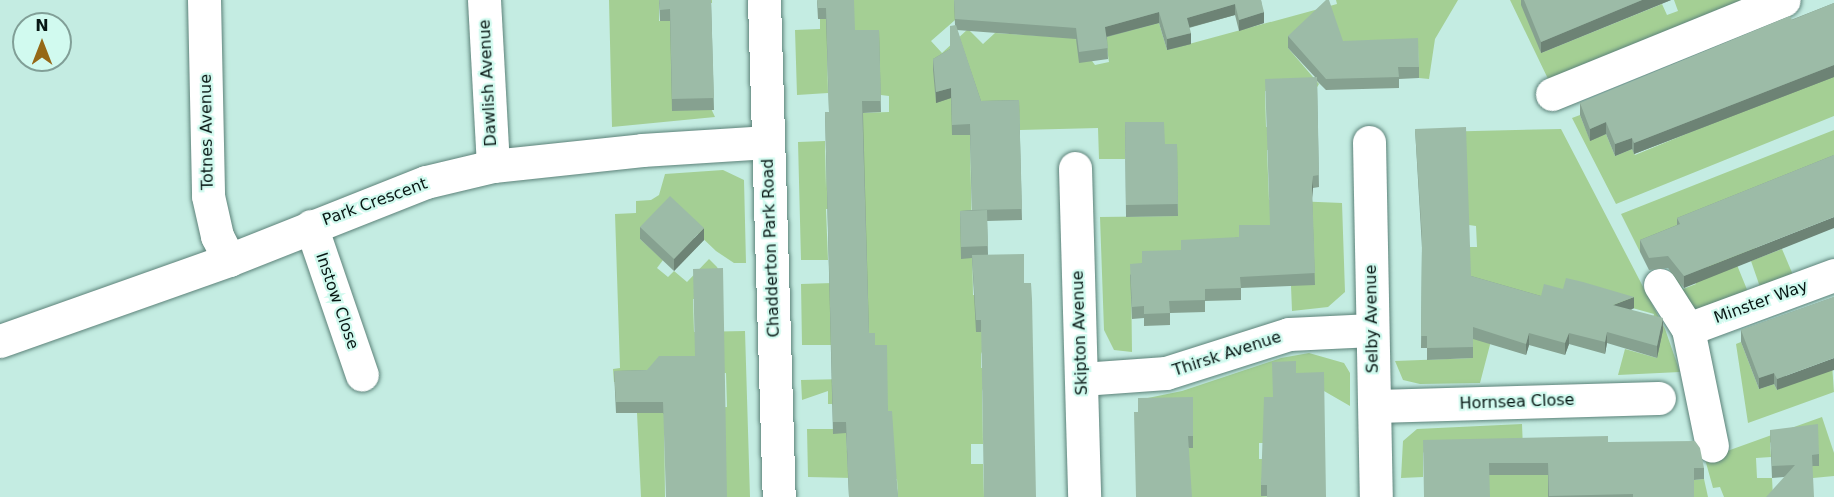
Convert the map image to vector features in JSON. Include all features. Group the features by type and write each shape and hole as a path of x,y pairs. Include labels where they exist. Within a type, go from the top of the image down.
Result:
{"street":[{"name":"Totnes Avenue","path":"204,0 208,196 211,218 229,260"},
{"name":"Dawlish Avenue","path":"484,0 493,166"},
{"name":"Chadderton Park Road","path":"764,0 779,497"},
{"path":"1552,94 1784,0"},
{"name":"Park Crescent","path":"0,341 229,260 426,182 493,166 642,150 768,142"},
{"name":"Selby Avenue","path":"1369,142 1376,497"},
{"name":"Skipton Avenue","path":"1075,168 1084,497"},
{"name":"Instow Close","path":"311,226 362,375"},
{"name":"Minster Way","path":"1688,328 1834,275"},
{"path":"1660,285 1688,328 1712,446"},
{"name":"Thirsk Avenue","path":"1082,379 1166,374 1289,334 1372,330"},
{"name":"Hornsea Close","path":"1375,406 1659,398"}],"green space":[{"path":"609,0 712,0 712,3 659,4 659,21 670,21 715,117 612,127"},
{"path":"854,0 978,0 931,41 942,53 968,29 983,44 995,33 1075,38 1095,65 1109,62 1105,37 1159,23 1167,50 1337,4 1336,0 1458,0 1435,39 1429,79 1419,78 1418,47 1288,48 1319,84 1316,89 1265,91 1266,127 1277,128 1277,149 1267,150 1269,200 1342,203 1345,292 1328,307 1292,311 1291,286 1239,238 1131,275 1132,352 1114,350 1104,330 1100,217 1178,216 1177,156 1125,134 1125,159 1099,159 1098,128 1020,130 1019,111 953,135 970,135 973,295 980,295 991,332 981,354 981,368 992,368 982,391 983,444 971,444 971,464 983,464 984,497 898,497 897,479 808,477 807,429 833,429 846,433 848,471 883,470 832,404 828,404 828,391 802,400 801,380 887,378 837,345 802,345 801,284 864,282 848,208 826,209 828,260 801,260 798,142 825,141 826,189 829,114 889,112 889,96 881,95 827,43 828,93 797,95 795,30 820,29 820,19 854,18"},
{"path":"1510,0 1533,0 1541,53 1662,4 1667,15 1678,11 1674,0 1753,0 1550,83"},
{"path":"1834,73 1834,116 1616,204 1572,118 1580,115 1590,140 1606,134 1615,156 1632,149 1635,155"},
{"path":"1561,129 1665,329 1680,372 1618,375 1625,349 1657,358 1651,326 1654,314 1618,304 1492,337 1480,383 1420,384 1403,380 1395,361 1473,358 1465,247 1477,247 1476,226 1469,225 1434,132"},
{"path":"1834,130 1834,174 1737,265 1748,292 1692,312 1687,309 1669,268 1673,266 1683,289 1696,284 1680,236 1640,252 1621,214"},
{"path":"723,170 744,180 746,263 734,263 716,251 670,207 640,239 663,260 657,268 668,277 674,271 687,282 709,259 717,267 723,279 723,298 693,299 694,332 745,331 750,497 717,497 664,412 665,497 641,497 637,413 727,407 726,373 614,382 613,369 620,368 615,214 636,213 636,201 651,200 659,195 665,174"},
{"path":"1782,249 1793,275 1760,287 1751,261"},
{"path":"1741,342 1759,389 1774,384 1777,390 1832,364 1834,392 1748,423 1736,344"},
{"path":"1309,353 1344,363 1350,373 1350,406 1324,391 1273,409 1268,443 1259,443 1259,459 1274,459 1274,480 1261,480 1261,496 1276,497 1187,497 1185,448 1193,447 1193,409 1138,410 1138,400 1182,391 1281,358"},
{"path":"1822,417 1834,453 1834,476 1813,478 1770,442 1771,457 1756,458 1757,478 1772,478 1773,497 1724,497 1720,487 1713,488 1705,459"},
{"path":"1522,424 1524,474 1548,475 1548,497 1476,497 1423,452 1423,477 1401,478 1403,441 1417,429"},
{"path":"1704,479 1708,497 1694,497 1694,480"}],"building":[{"path":"659,0 711,0 714,98 672,99 670,9 660,10"},
{"path":"817,0 854,0 855,30 879,30 881,101 862,101 869,333 875,333 875,345 887,345 888,411 892,411 898,497 849,497 846,422 833,422 825,112 829,112 826,8 818,8"},
{"path":"954,0 1261,0 1264,12 1239,20 1235,4 1187,18 1191,33 1167,39 1159,12 1105,27 1108,48 1079,52 1076,28 955,19"},
{"path":"1326,0 1329,0 1343,41 1418,38 1419,67 1398,67 1399,77 1326,79 1288,36"},
{"path":"1524,0 1642,0 1541,42"},
{"path":"1834,3 1834,65 1634,143 1632,138 1615,144 1606,122 1590,129 1580,103 1790,16 1792,20"},
{"path":"956,25 981,101 1019,100 1022,209 972,210 970,124 952,125 951,88 936,92 933,59 950,49 950,26"},
{"path":"1317,77 1319,175 1313,176 1312,187 1315,273 1240,277 1241,288 1205,289 1205,300 1169,301 1170,313 1144,314 1144,306 1132,307 1130,264 1142,263 1142,251 1181,250 1181,240 1239,237 1239,225 1270,225 1265,79"},
{"path":"1125,122 1164,122 1165,144 1177,144 1178,204 1126,205"},
{"path":"1466,127 1471,276 1541,296 1544,284 1563,289 1566,278 1634,297 1613,305 1663,318 1657,346 1607,332 1605,342 1569,333 1565,343 1529,333 1526,344 1473,327 1473,347 1427,348 1427,336 1421,336 1422,237 1415,129"},
{"path":"1834,155 1834,217 1684,276 1668,256 1649,258 1640,240 1680,224 1677,218"},
{"path":"670,196 704,228 674,259 640,227"},
{"path":"987,210 988,246 961,247 960,211"},
{"path":"1024,254 1024,283 1031,283 1032,299 1036,497 984,497 981,320 976,320 972,255"},
{"path":"723,268 727,497 666,497 663,402 616,402 614,371 647,370 659,356 695,356 693,269"},
{"path":"1834,297 1834,358 1777,379 1774,373 1759,378 1741,330"},
{"path":"1296,361 1296,373 1324,372 1326,497 1267,497 1267,485 1261,485 1264,397 1273,397 1272,362"},
{"path":"1193,397 1193,436 1188,436 1192,497 1136,497 1134,412 1138,412 1138,398"},
{"path":"1818,424 1819,454 1812,455 1814,497 1766,497 1795,465 1772,466 1770,430"},
{"path":"1608,436 1608,442 1695,441 1700,448 1704,468 1694,468 1694,497 1633,497 1633,494 1549,496 1548,463 1489,463 1490,497 1424,497 1423,440"}]}
